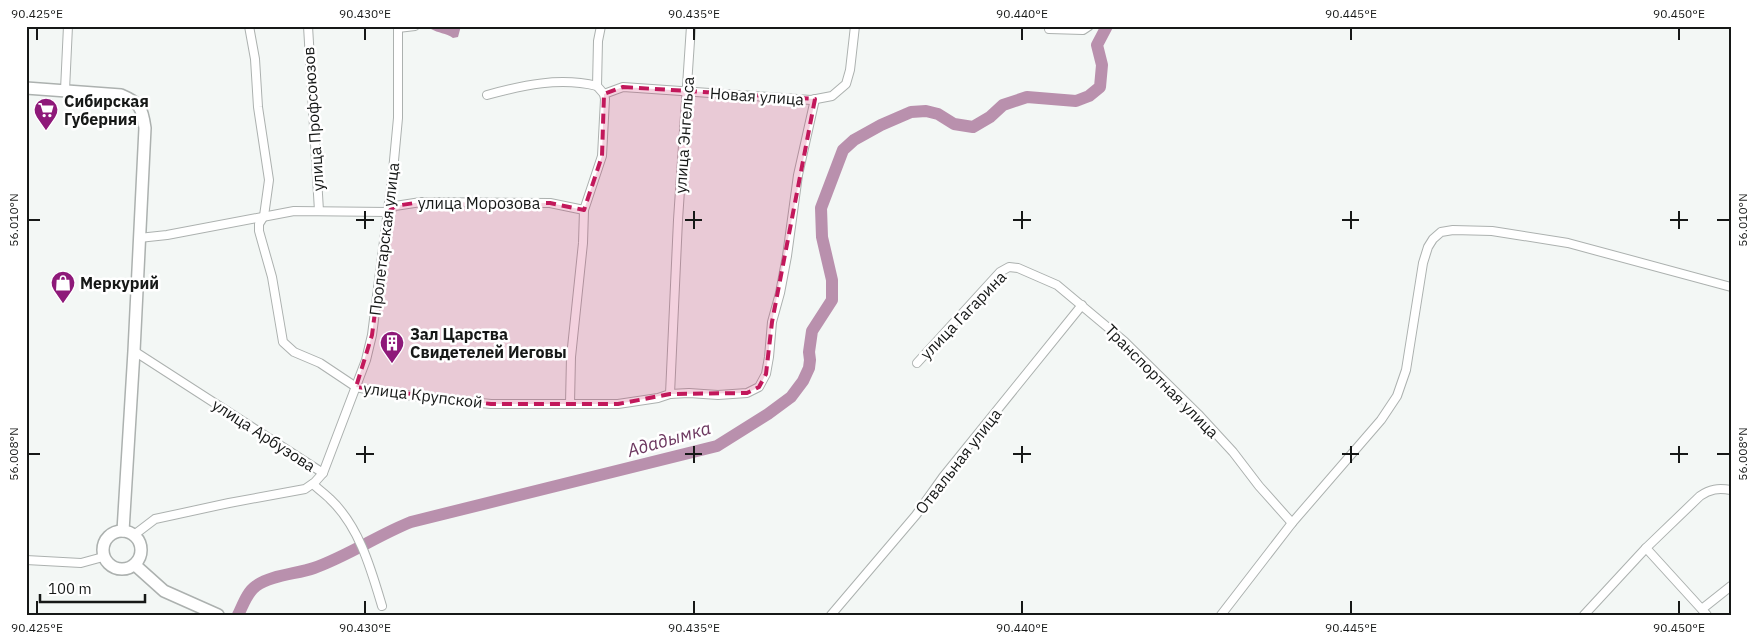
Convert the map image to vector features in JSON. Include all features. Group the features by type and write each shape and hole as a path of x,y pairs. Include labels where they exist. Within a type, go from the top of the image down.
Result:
{"street":[{"path":"65,90 68,26"},
{"name":"улица Крупской","path":"249,26 255,59 258,107 269,180 264,216 259,224 259,231 272,276 283,342 294,352 320,363 356,386 385,393 491,404 618,404 658,398 670,394 747,393 759,387 766,374 770,357 772,322 780,293 798,176 815,99"},
{"name":"улица Профсоюзов","path":"308,26 319,211"},
{"path":"398,27 415,26"},
{"path":"570,403 571,357 583,244 584,210 602,156 605,99 604,94 597,86 598,41 601,26"},
{"name":"улица Энгельса","path":"670,394 678,220 691,26"},
{"name":"Новая улица","path":"604,94 623,87 815,99 832,96 846,84 850,70 855,26"},
{"path":"1049,29 1083,30 1089,26"},
{"name":"Пролетарская улица","path":"323,473 366,360 372,335 398,118 398,27"},
{"path":"487,94 523,85 541,83 597,86"},
{"path":"26,88 121,94 135,101 143,114 145,128 123,531"},
{"name":"улица Морозова","path":"139,238 167,235 294,211 388,212 395,206 421,202 550,203 584,210"},
{"path":"1221,615 1292,523 1381,420 1397,396 1406,370 1423,263 1433,239 1442,232 1453,230 1492,231 1568,243 1731,287"},
{"name":"Транспортная улица","path":"1009,267 1018,268 1057,285 1124,341 1198,414 1233,452 1259,486 1292,523"},
{"name":"улица Гагарина","path":"917,362 1000,272 1009,267"},
{"name":"Отвальная улица","path":"831,615 916,515 943,477 1082,305"},
{"name":"улица Арбузова","path":"134,351 323,473 305,489 155,519 134,536"},
{"path":"312,484 332,500 350,525 365,554 382,606"},
{"path":"1584,615 1646,548 1700,496 1710,490 1722,488 1731,490"},
{"path":"123,531 134,536 138,540 141,549 140,558 135,565 128,569 118,569 108,564 103,557 102,548 106,539 116,532 123,531"},
{"path":"1646,548 1705,612 1731,586"},
{"path":"26,560 81,563 103,557"},
{"path":"135,565 164,591 217,614"}],"highlighted area":[{"path":"623,87 815,99 772,322 766,374 759,387 747,393 670,394 618,404 491,404 356,387 372,335 388,212 395,206 421,202 550,203 584,210 602,156 604,94"}],"shaded area":[{"path":"452,26 461,26 458,37 453,38 431,29 447,29"}],"waterway":[{"name":"Ададымка","path":"238,615 250,592 262,582 327,563 411,522 717,446 768,414 791,397 803,381 809,368 812,331 832,300 832,280 822,237 821,208 843,150 854,140 881,125 911,112 926,111 938,114 954,124 973,127 990,117 1003,105 1027,97 1076,101 1089,96 1100,87 1102,65 1097,45 1107,26"}],"place":[{"name":"Сибирская Губерния","path":"46,131"},
{"name":"Меркурий","path":"63,304"},
{"name":"Зал Царства Свидетелей Иеговы","path":"392,364"}]}
